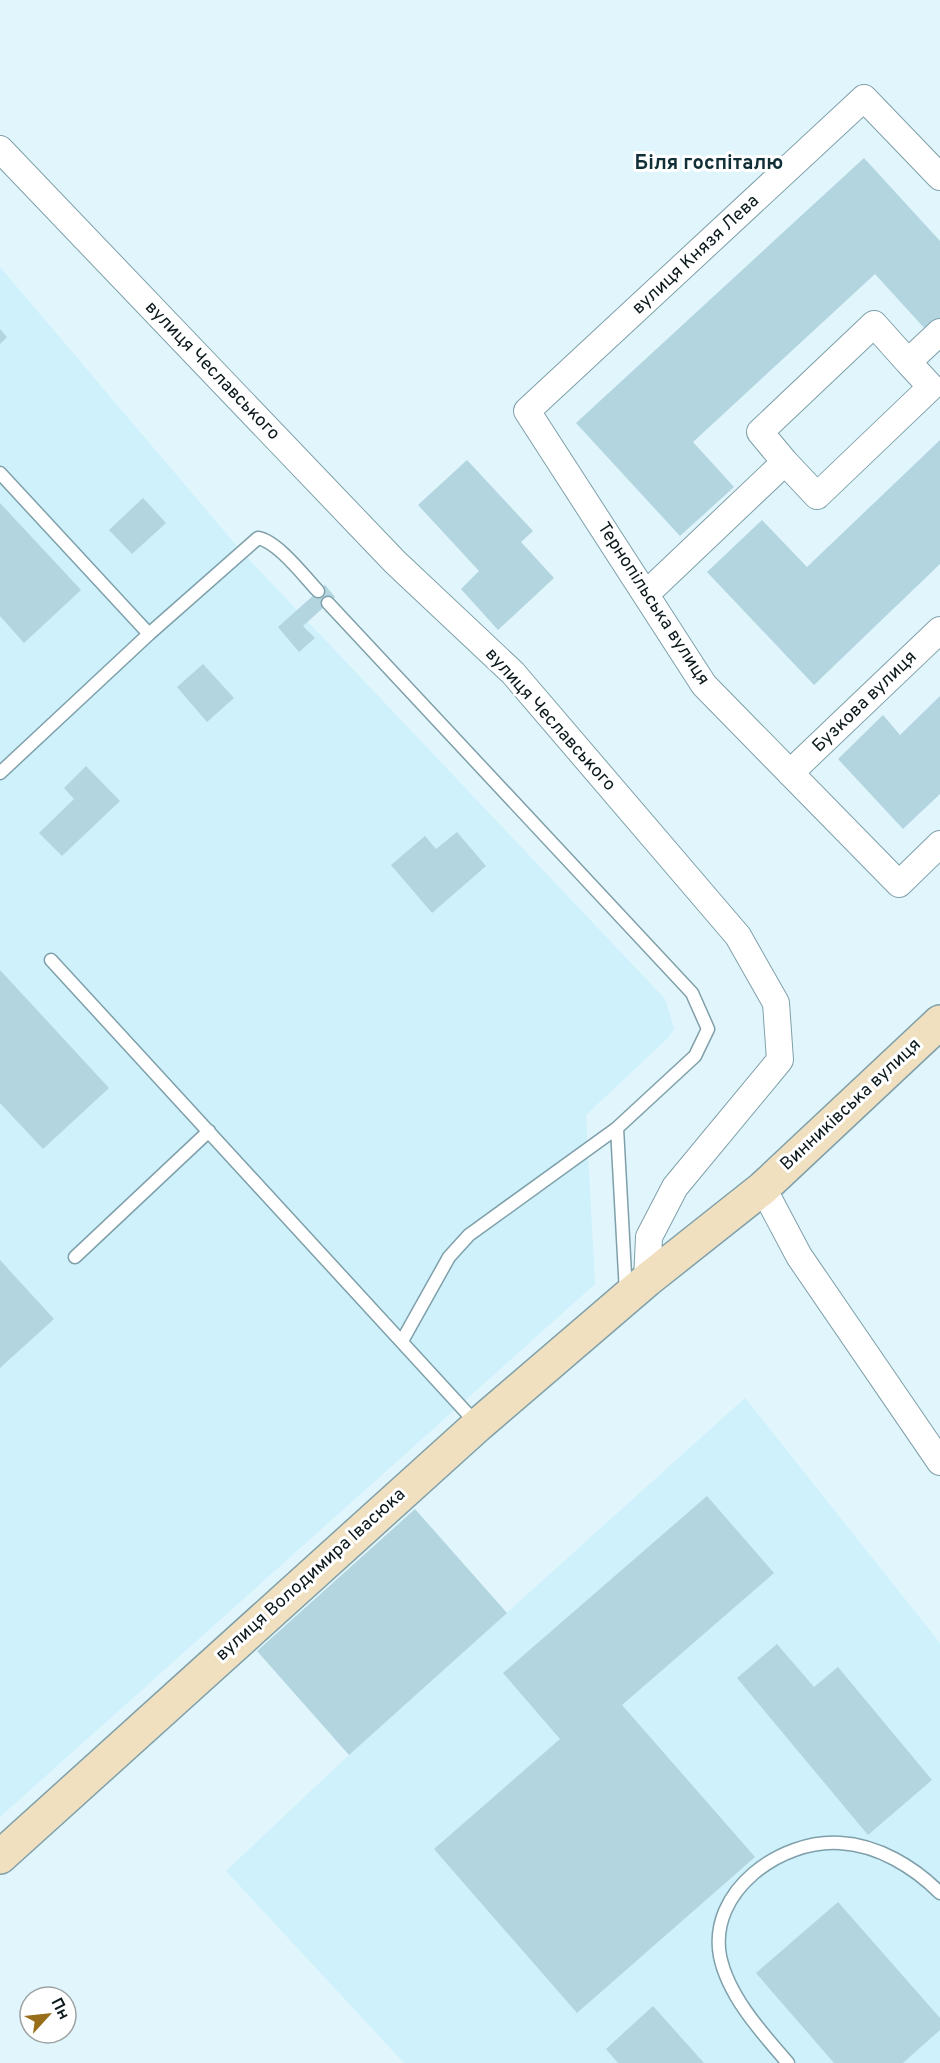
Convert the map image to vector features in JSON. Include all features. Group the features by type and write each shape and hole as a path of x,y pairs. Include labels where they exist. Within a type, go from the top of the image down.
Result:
{"main road":[{"name":"Винниківська вулиця","path":"637,1289 763,1188 940,1022"},
{"name":"вулиця Володимира Івасюка","path":"0,1857 478,1425 637,1289"}],"street":[{"name":"вулиця Князя Лева","path":"527,411 864,98 940,177"},
{"name":"вулиця Чеславського","path":"0,149 395,562 513,673 738,936 776,1003 780,1060 675,1187 649,1237 637,1289"},
{"path":"874,324 908,362 932,387 817,496 760,432 874,324"},
{"path":"908,362 940,332"},
{"name":"Тернопільська вулиця","path":"527,411 704,685 899,884 940,844"},
{"path":"646,594 785,462"},
{"name":"Бузкова вулиця","path":"790,773 940,630"},
{"path":"763,1188 799,1256 940,1462"}],"lane":[{"path":"0,473 149,634"},
{"path":"0,773 149,634 258,538 265,539 278,549 318,591"},
{"path":"328,603 692,993 708,1029 695,1056 617,1128 470,1235 449,1257 402,1341"},
{"path":"51,960 478,1425"},
{"path":"617,1128 637,1289"},
{"path":"75,1257 209,1131"},
{"path":"788,2063 739,2000 727,1978 720,1956 719,1934 724,1912 737,1890 759,1869 786,1852 813,1844 841,1843 867,1848 891,1857 913,1870 940,1893"}],"shaded area":[{"path":"0,267 242,552 665,999 674,1028 670,1036 586,1115 595,1284 0,1817"},
{"path":"745,1398 940,1643 940,2063 404,2063 226,1871 349,1755"}],"building":[{"path":"864,158 940,241 940,319 927,331 875,274 693,442 734,487 680,536 576,423"},
{"path":"0,329 7,337 0,344"},
{"path":"940,440 940,564 814,685 707,572 762,520 807,567"},
{"path":"467,460 533,531 521,542 554,578 498,630 461,589 479,571 418,505"},
{"path":"143,498 166,523 132,554 109,530"},
{"path":"0,503 81,590 24,643 0,616"},
{"path":"325,585 335,597 303,626 315,638 299,652 278,627"},
{"path":"203,664 234,698 207,722 177,687"},
{"path":"940,696 940,794 903,829 838,759 883,715 900,735"},
{"path":"86,766 120,801 62,856 39,833 74,799 64,788"},
{"path":"457,832 486,866 432,913 391,865 425,836 436,849"},
{"path":"0,970 109,1088 43,1149 0,1103"},
{"path":"0,1260 54,1319 0,1368"},
{"path":"707,1496 774,1573 622,1705 755,1857 577,2013 434,1849 560,1739 503,1673"},
{"path":"415,1509 507,1613 349,1755 257,1651"},
{"path":"777,1644 814,1687 838,1667 932,1780 868,1835 737,1678"},
{"path":"838,1902 940,2018 940,2030 903,2063 834,2063 756,1973"},
{"path":"653,2006 704,2063 618,2063 606,2049"}],"district":[{"name":"Біля госпіталю","path":"709,164"}]}
